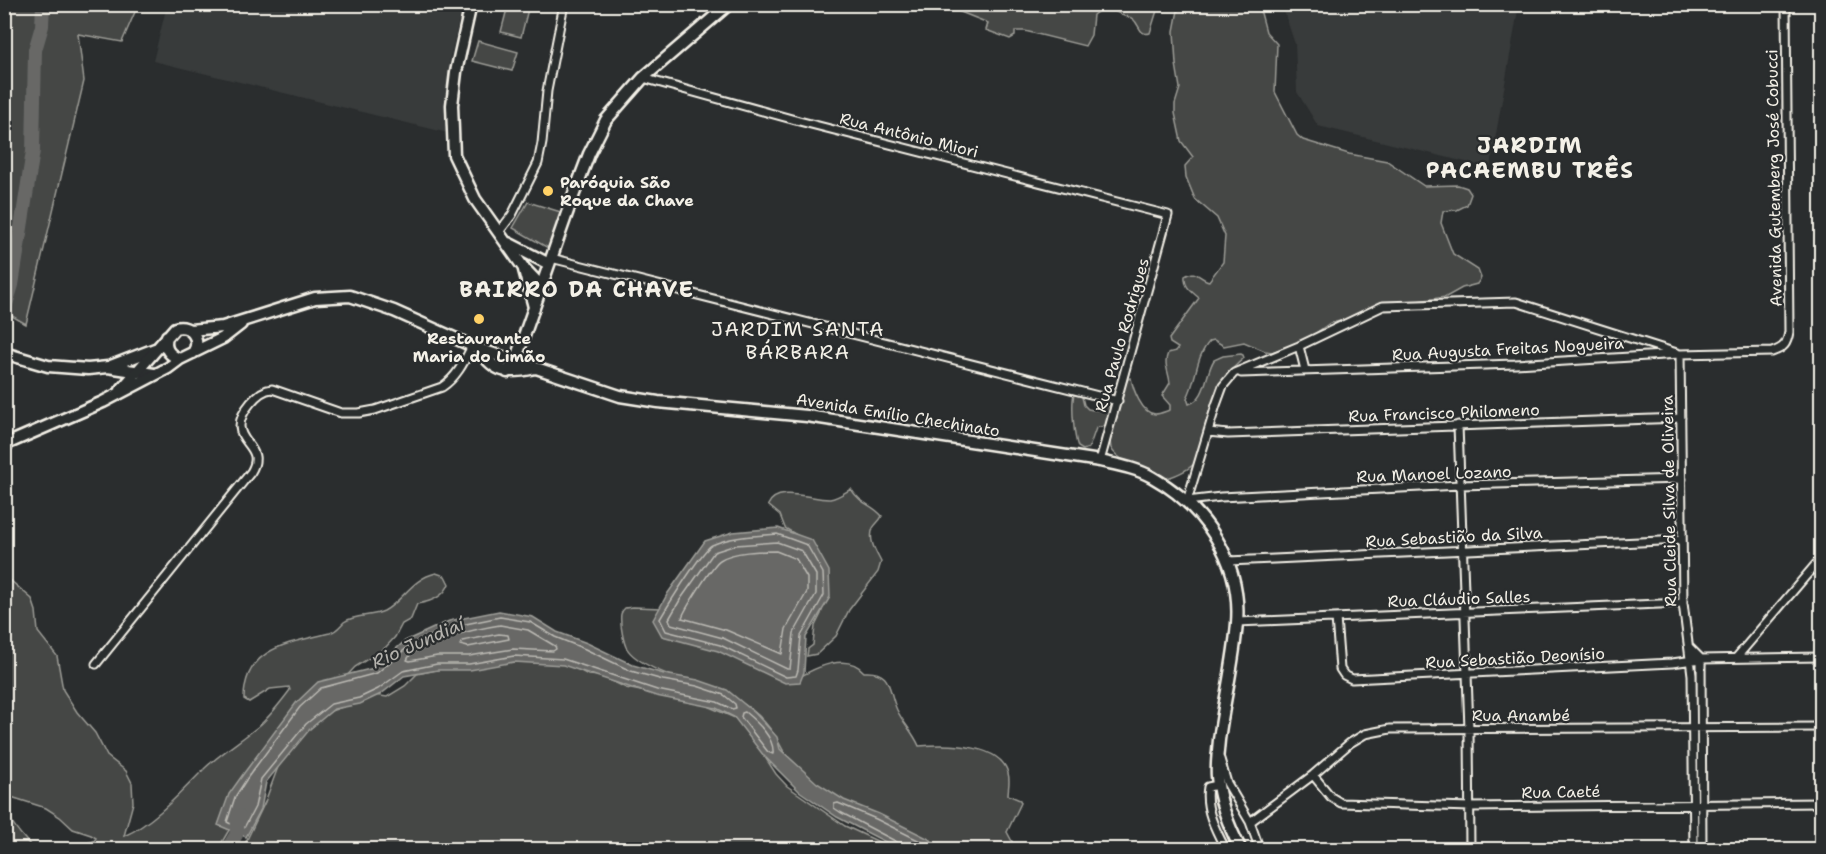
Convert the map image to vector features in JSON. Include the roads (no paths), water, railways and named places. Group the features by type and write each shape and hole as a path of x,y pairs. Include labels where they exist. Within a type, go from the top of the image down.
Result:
{"main road":[{"path":"471,4 456,72 452,105 454,155 476,199 523,267 542,287"},
{"path":"507,372 514,361 535,308 589,154 602,128 621,101 643,78 729,4"},
{"path":"508,243 550,261"},
{"path":"523,267 535,308"},
{"name":"Avenida Emílio Chechinato","path":"190,330 224,327 293,303 315,298 350,296 394,311 476,348 620,396 658,402 807,416 1100,461 1127,467 1152,477 1187,501 1205,520 1228,561 1236,595 1237,622 1218,752 1218,785 1232,833 1241,849"},
{"name":"Avenida Emílio Chechinato","path":"193,353 223,338 248,320"},
{"path":"4,446 104,402 193,353 196,349 196,338 190,330 180,327 170,331 119,393"},
{"path":"167,336 165,343 167,351 180,359"},
{"path":"476,348 490,363 507,372 535,368"},
{"path":"108,367 155,349"},
{"path":"4,353 48,366 88,369 108,367 154,374"}],"street":[{"path":"499,232 520,201 538,163 547,91 564,4"},
{"name":"Avenida Gutemberg José Cobucci","path":"1782,349 1787,342 1789,332 1786,4"},
{"name":"Rua Antônio Miori","path":"643,78 799,121 1168,215"},
{"name":"Rua Paulo Rodrigues","path":"1100,461 1168,215"},
{"path":"550,261 1118,401"},
{"path":"1187,501 1223,386 1234,373 1299,346 1383,306 1516,302 1680,354"},
{"path":"1299,346 1305,370"},
{"path":"96,664 251,472 256,458 240,424 253,400 261,391 272,389 341,413 375,410 442,387 450,382 476,348"},
{"name":"Rua Augusta Freitas Nogueira","path":"1234,373 1515,364 1680,354 1772,352 1782,349"},
{"name":"Rua Cleide Silva de Oliveira","path":"1680,354 1683,603 1692,675 1694,849"},
{"name":"Rua Francisco Philomeno","path":"1208,432 1228,434 1681,418"},
{"path":"1458,425 1469,729 1470,849"},
{"name":"Rua Manoel Lozano","path":"1187,501 1221,496 1460,485 1682,479"},
{"name":"Rua Sebastião da Silva","path":"1228,561 1682,540"},
{"path":"1736,658 1821,556"},
{"name":"Rua Cláudio Salles","path":"1237,622 1683,603"},
{"name":"Rua Sebastião Deonísio","path":"1336,618 1340,669 1344,675 1352,679 1466,675 1701,659 1821,657"},
{"path":"1689,647 1701,659 1702,849"},
{"name":"Rua Anambé","path":"1250,822 1313,775 1350,743 1365,735 1390,729 1821,727"},
{"path":"1218,752 1227,783 1250,822 1260,849"},
{"name":"Rua Caeté","path":"1313,775 1331,798 1341,802 1470,807 1821,802"},
{"path":"1218,785 1208,787 1206,796 1209,811 1226,849"}],"water":[{"path":"778,528 812,540 829,571 830,597 806,637 804,672 800,682 785,683 718,651 662,636 653,620 668,593 705,541 733,532"},
{"path":"499,611 533,617 557,632 587,643 633,665 698,680 727,690 755,713 777,737 780,749 817,783 844,800 879,814 927,838 943,849 899,849 837,817 799,791 764,756 734,717 716,708 656,696 563,665 514,662 470,670 438,670 404,676 381,694 360,704 334,709 310,729 266,782 261,809 246,837 218,825 229,794 296,703 318,682 374,668 405,641 449,621"}],"waterway":[{"path":"4,311 12,285 33,151 35,50 42,26 43,4"},
{"name":"Rio Jundiaí","path":"227,850 236,835 239,816"}],"place":[{"name":"Paróquia São Roque da Chave","path":"548,191"},
{"name":"Restaurante Maria do Limão","path":"479,319"}],"district":[{"name":"JARDIM PACAEMBU TRÊS","path":"1530,158"},
{"name":"BAIRRO DA CHAVE","path":"577,289"},
{"name":"JARDIM SANTA BÁRBARA","path":"798,340"}]}
